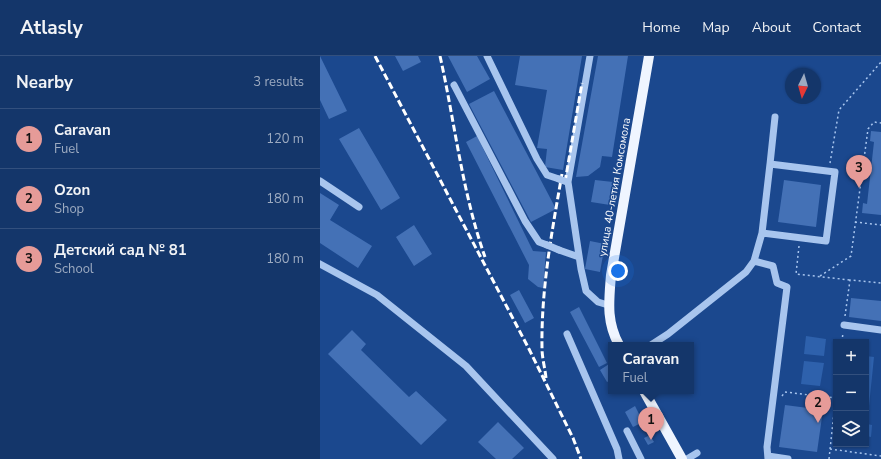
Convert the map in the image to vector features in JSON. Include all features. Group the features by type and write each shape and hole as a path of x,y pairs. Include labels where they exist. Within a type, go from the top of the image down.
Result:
{"main road":[{"name":"улица 40-летия Комсомола","path":"617,342 612,333 608,306 611,275 649,56"},
{"path":"646,394 682,459"}],"lane":[{"path":"487,56 537,159 547,175 568,182"},
{"path":"590,56 568,182 579,257 586,291 598,302 608,306"},
{"path":"454,85 525,221 539,242 579,257"},
{"path":"656,342 668,334 746,272 754,260 762,233 775,116"},
{"path":"762,233 826,241 834,172 770,164"},
{"path":"320,181 359,207"},
{"path":"754,260 773,266 777,283 787,287 767,447 768,458 788,459"},
{"path":"320,264 377,295 466,366 553,459"},
{"path":"844,325 881,330"},
{"path":"567,334 617,449 619,459"},
{"path":"627,431 641,459"},
{"path":"686,459 697,453"}],"path":[{"path":"828,171 839,110 881,62"},
{"path":"820,276 851,256 868,128 874,122 881,123"},
{"path":"855,222 881,225"},
{"path":"800,238 796,274 881,284"},
{"path":"844,325 850,280"},
{"path":"773,402 777,402 785,392 833,398"},
{"path":"829,459 834,411"},
{"path":"830,450 881,456"}],"shaded area":[{"path":"806,336 826,339 824,356 804,354"},
{"path":"869,356 874,357 869,406"},
{"path":"804,361 824,363 820,386 801,384"},
{"path":"869,424 872,425 871,437 869,437"}],"building":[{"path":"320,56 347,111 329,119 320,100"},
{"path":"395,56 418,56 421,62 403,71"},
{"path":"448,56 477,56 490,79 467,92"},
{"path":"520,56 582,56 563,170 545,167 547,149 537,148 547,90 515,85"},
{"path":"598,56 628,56 612,157 602,156 600,167 588,176 576,177"},
{"path":"494,91 556,209 531,222 469,104"},
{"path":"359,128 400,198 381,210 339,139"},
{"path":"871,131 881,132 881,215 862,213 863,203 867,204 874,142 870,141"},
{"path":"477,136 533,251 546,252 543,288 538,287 528,279 529,265 466,142"},
{"path":"595,180 613,182 610,205 591,202"},
{"path":"784,180 821,185 816,227 778,222"},
{"path":"320,193 339,205 330,220 372,246 358,268 320,243"},
{"path":"414,225 432,254 414,266 396,237"},
{"path":"590,241 605,244 600,272 585,269"},
{"path":"519,290 534,318 525,323 510,295"},
{"path":"851,298 881,301 881,321 849,317"},
{"path":"579,307 607,363 599,367 570,312"},
{"path":"352,330 366,344 361,350 409,397 416,391 447,420 421,445 328,354"},
{"path":"608,365 608,382 607,382 600,370"},
{"path":"785,405 823,410 817,452 779,447"},
{"path":"635,406 643,422 633,427 625,412"},
{"path":"498,422 524,448 512,459 496,459 478,442"},
{"path":"650,435 654,442 648,445 644,438"}],"railway":[{"path":"375,56 529,349 573,438 581,459"},
{"path":"440,56 470,208 485,257"},
{"path":"565,182 582,83"},
{"path":"546,378 542,352 543,304 548,260 562,174"}],"place":[{"name":"Детский сад № 81","path":"859,188"},
{"name":"Ozon","path":"818,423"},
{"name":"Caravan","path":"651,440"}]}
